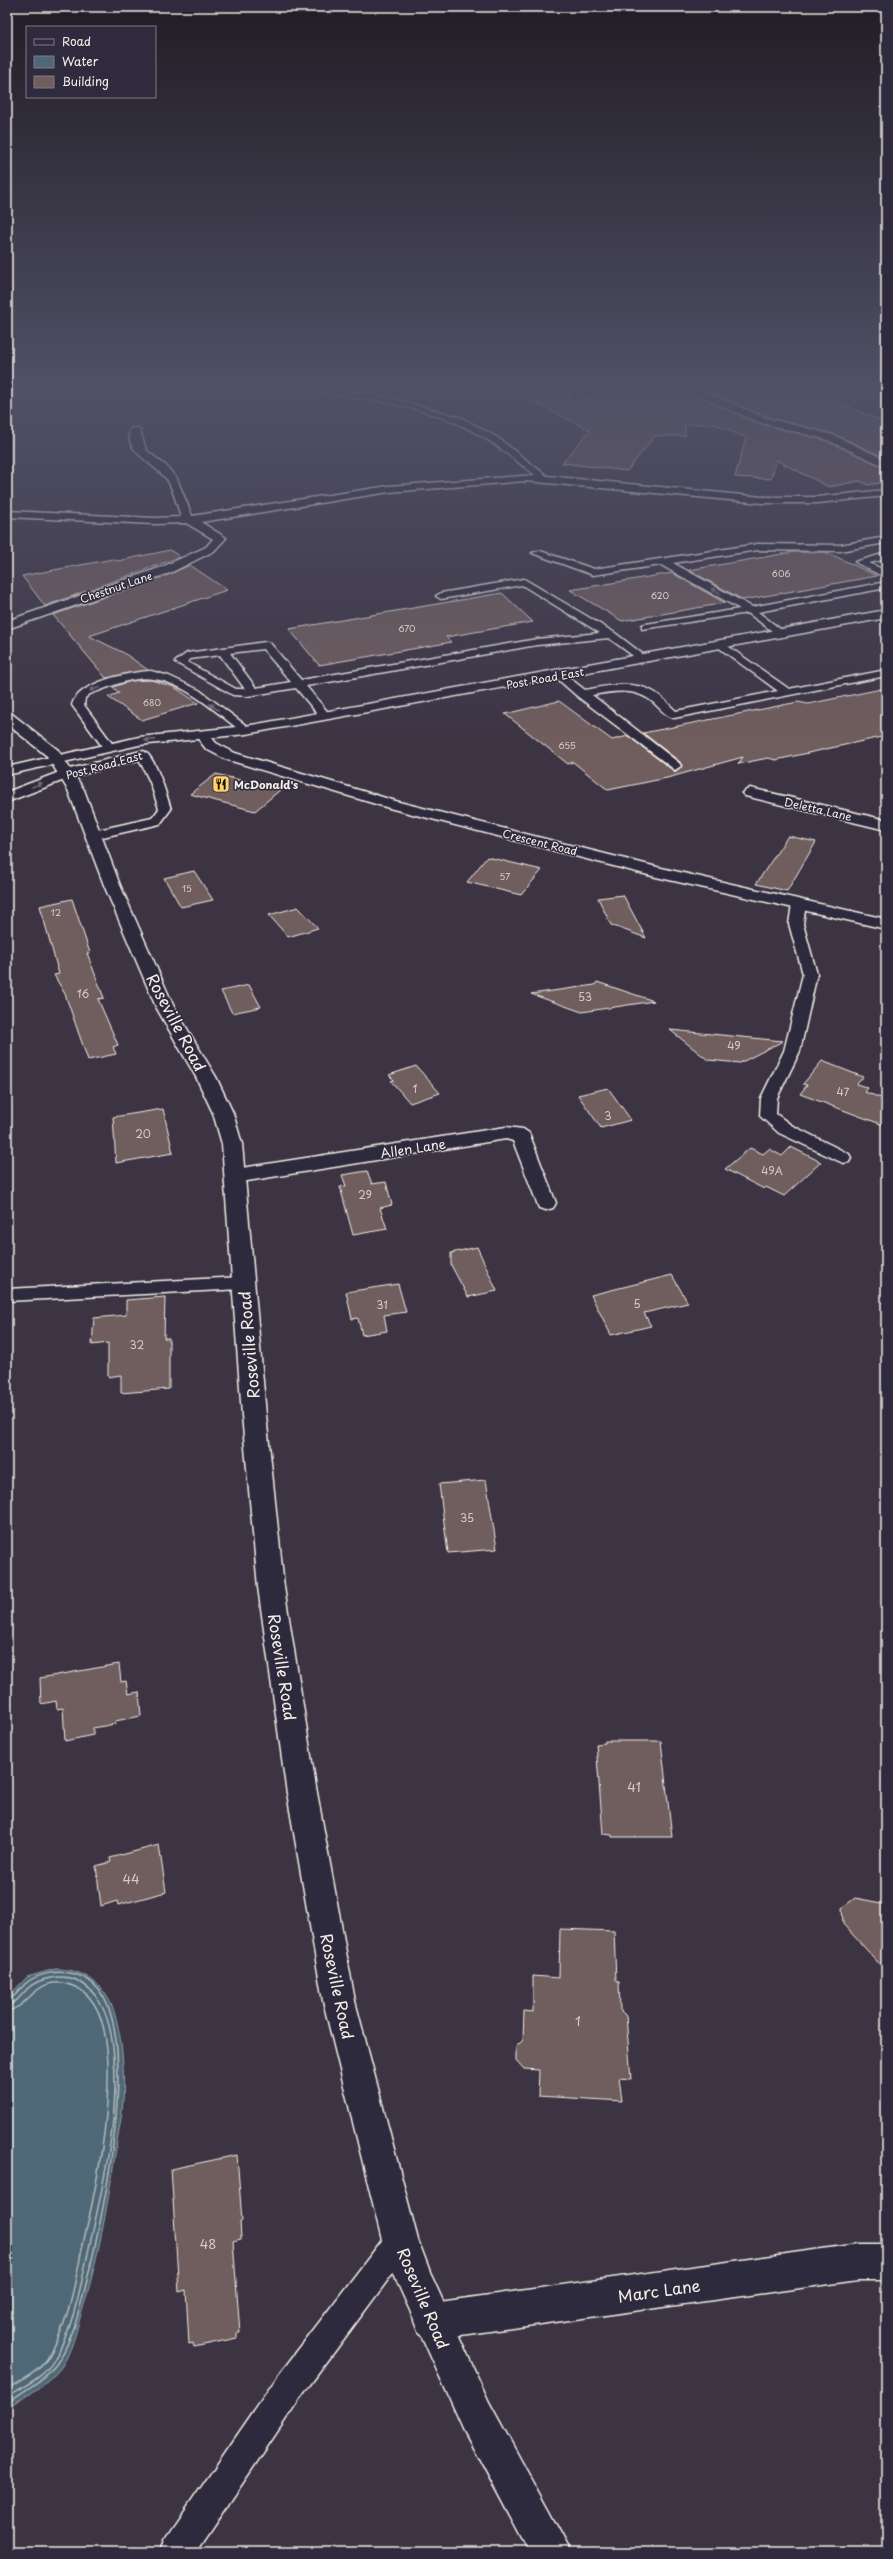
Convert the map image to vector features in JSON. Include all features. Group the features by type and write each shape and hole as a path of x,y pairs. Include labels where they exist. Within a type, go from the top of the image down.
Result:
{"street":[{"path":"182,505 187,520 220,538"},
{"path":"7,514 154,521 187,520 289,505"},
{"name":"Chestnut Lane","path":"7,625 166,570 210,549 232,527 242,513"},
{"name":"Post Road East","path":"7,798 62,766 108,746 139,740 203,736 246,730 559,675 886,614"},
{"name":"Roseville Road","path":"7,717 47,747 62,766 82,802 112,885 165,1007 206,1077 223,1113 232,1144 242,1283 270,1587 301,1787 339,2001 400,2240 416,2284 476,2415 550,2552"},
{"name":"Post Road East","path":"7,771 62,766 143,755 203,736"},
{"name":"Crescent Road","path":"203,736 211,746 230,756 394,805 656,872 886,924"},
{"name":"Deletta Lane","path":"750,794 886,825"},
{"name":"Allen Lane","path":"235,1176 506,1133 516,1134 522,1138 546,1203"},
{"name":"Marc Lane","path":"432,2321 858,2262 886,2262"}],"lane":[{"path":"537,553 593,572 776,545 829,548 886,540"},
{"path":"829,548 886,576"},
{"path":"860,562 886,556"},
{"path":"664,562 750,610 780,634"},
{"path":"441,596 524,582 611,635 644,659"},
{"path":"646,627 886,585"},
{"path":"180,662 233,692 253,692 301,685 537,642 611,635"},
{"path":"108,746 78,705 80,697 86,692 180,662 187,656 222,650 266,645 326,716"},
{"path":"722,645 788,693"},
{"path":"222,650 253,692"},
{"path":"581,694 615,688 629,688 648,693 674,716 886,673"},
{"path":"139,675 161,676 192,692 246,730"},
{"path":"559,675 581,694 675,766"},
{"path":"94,834 141,826 156,821 165,809 156,782 143,755"},
{"path":"798,904 796,924 810,974 792,1051 769,1098 768,1116 785,1129 843,1158"},
{"path":"7,1295 242,1283"},
{"path":"177,2552 289,2387 400,2240"}],"water":[{"path":"55,1969 63,1969 86,1976 99,1986 109,2000 120,2035 124,2090 109,2196 101,2237 92,2278 71,2349 62,2366 50,2379 7,2408 7,1998 27,1977"}],"building":[{"path":"170,550 180,557 45,606 22,576 113,559 118,561"},
{"path":"794,552 826,552 877,576 743,600 689,570"},
{"path":"190,565 227,590 89,636 124,653 148,670 106,678 53,615 170,574"},
{"path":"672,573 725,603 622,621 570,590"},
{"path":"502,593 533,622 446,637 451,642 319,665 289,629"},
{"path":"151,680 174,687 198,703 142,720 108,697 119,693 113,687 131,681"},
{"path":"886,688 886,736 776,760 768,758 738,764 743,757 667,778 608,790 573,762 568,764 505,714 559,701 612,740 628,736 675,772 682,766 680,762 643,733 798,702 808,704"},
{"path":"216,774 280,790 255,811 190,794"},
{"path":"788,836 816,842 787,891 756,884"},
{"path":"487,857 542,870 521,895 467,882"},
{"path":"194,871 213,900 181,907 164,878"},
{"path":"623,895 646,938 611,925 598,898"},
{"path":"72,899 90,953 87,953 104,998 98,999 118,1045 113,1047 116,1054 88,1060 65,994 54,975 59,974 40,906"},
{"path":"298,907 318,928 288,937 269,915"},
{"path":"597,982 654,1001 582,1012 531,994 595,985"},
{"path":"249,985 261,1007 232,1013 221,991"},
{"path":"670,1030 783,1041 740,1063 708,1060"},
{"path":"822,1061 863,1077 857,1084 868,1088 865,1092 886,1100 886,1126 800,1094 807,1085 803,1084"},
{"path":"416,1066 440,1093 410,1103 391,1081 394,1080 389,1075"},
{"path":"608,1088 631,1120 601,1128 578,1095"},
{"path":"163,1109 173,1153 116,1163 113,1117"},
{"path":"791,1147 821,1162 784,1196 766,1187 764,1189 725,1169 750,1148 763,1154 769,1149 782,1156"},
{"path":"367,1171 372,1184 386,1182 392,1205 380,1208 387,1229 353,1235 340,1187 346,1186 342,1175"},
{"path":"477,1247 497,1291 468,1297 451,1265 451,1253"},
{"path":"672,1275 688,1303 644,1313 651,1326 611,1335 591,1295"},
{"path":"398,1284 406,1312 384,1315 387,1331 362,1335 358,1318 352,1319 346,1292"},
{"path":"165,1297 164,1338 169,1338 169,1389 121,1393 121,1375 108,1377 108,1343 92,1345 94,1318 126,1315 126,1300"},
{"path":"486,1480 497,1549 448,1553 439,1484"},
{"path":"119,1664 121,1682 126,1681 128,1694 139,1692 141,1716 115,1721 115,1724 93,1728 93,1735 65,1741 63,1708 57,1709 56,1701 41,1704 40,1678"},
{"path":"605,1741 661,1741 672,1837 612,1837 612,1835 603,1834 596,1744 605,1743"},
{"path":"159,1845 166,1892 118,1905 117,1901 101,1906 96,1866 111,1862 110,1858"},
{"path":"855,1898 886,1904 886,1971 843,1924 842,1908"},
{"path":"560,1929 614,1931 616,1981 619,1982 620,2010 626,2016 631,2079 619,2078 622,2101 538,2096 539,2070 524,2069 516,2060 516,2047 523,2040 524,2011 533,2012 533,1976 559,1978"},
{"path":"237,2155 242,2221 240,2221 241,2239 233,2241 240,2333 237,2333 237,2338 194,2347 193,2343 189,2344 186,2290 179,2292 171,2169"}],"place":[{"name":"McDonald's","path":"221,784"}]}
